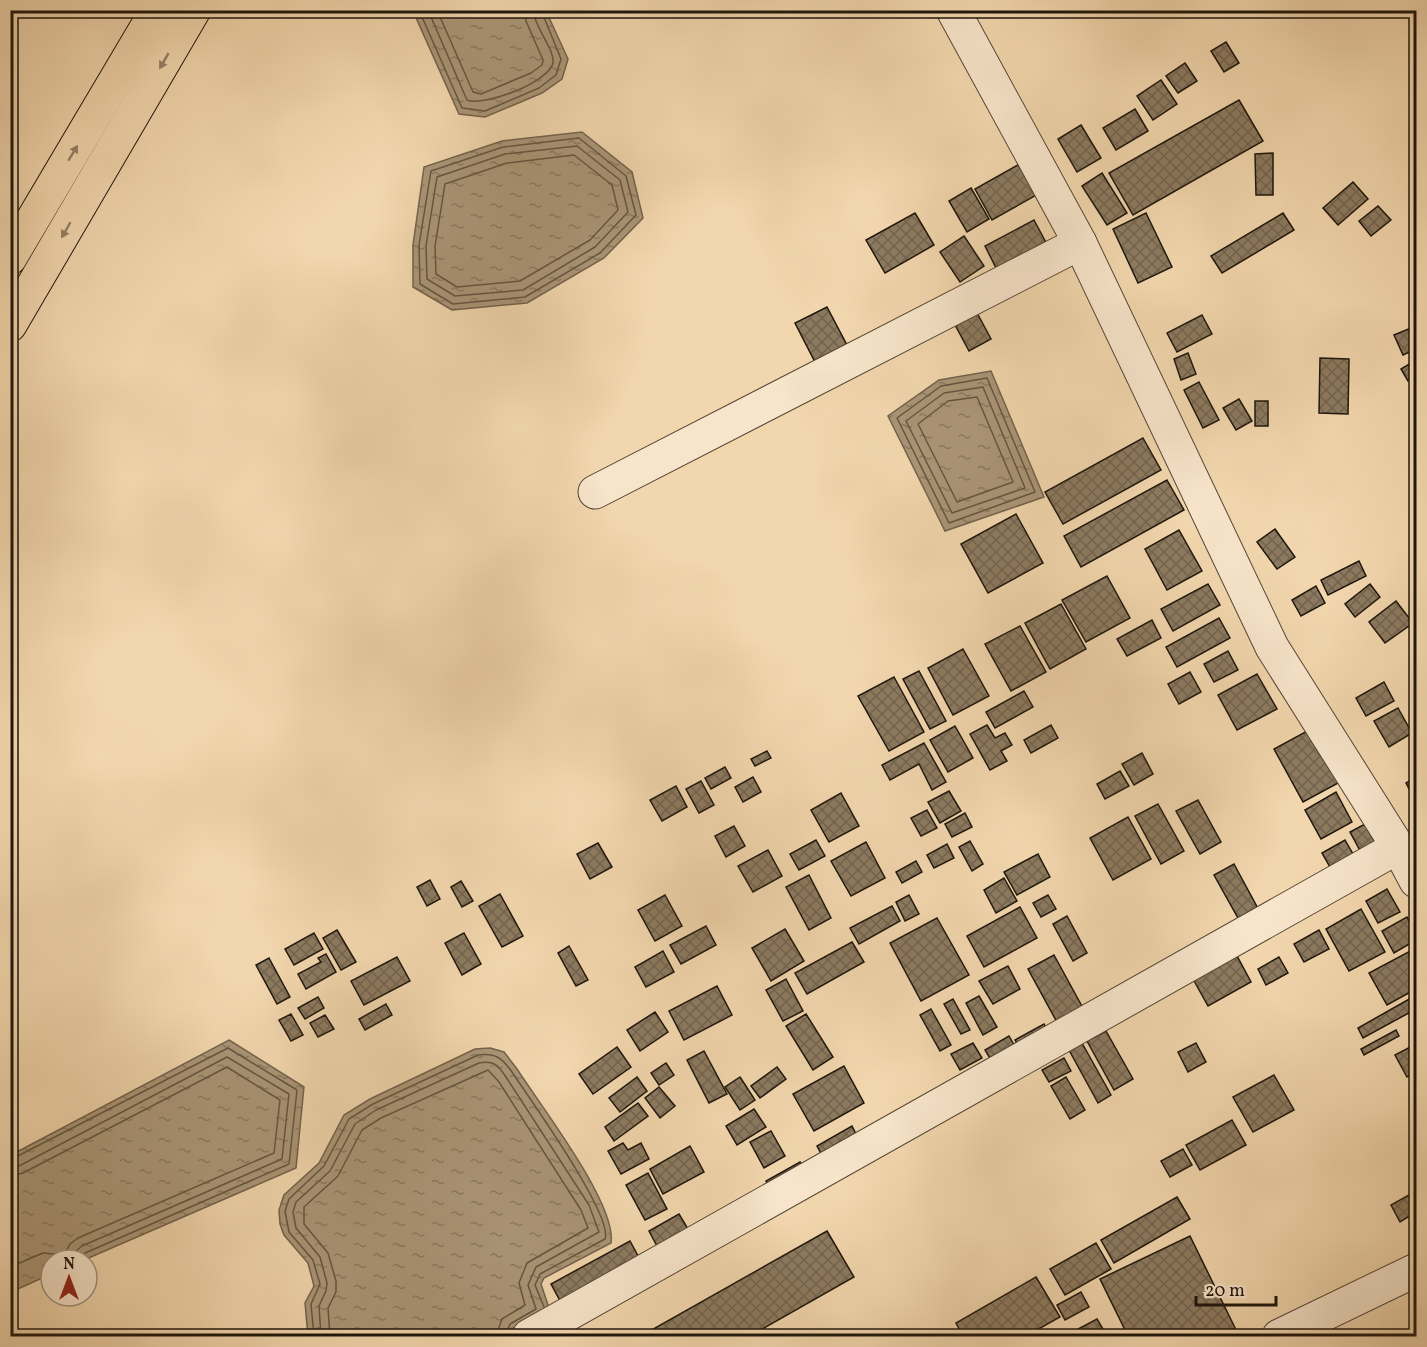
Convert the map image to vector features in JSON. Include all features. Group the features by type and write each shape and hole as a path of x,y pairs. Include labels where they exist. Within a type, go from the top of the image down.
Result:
{"main road":[{"path":"10,258 158,10"},
{"path":"10,325 194,10"}],"street":[{"path":"953,10 1080,243 1272,646 1398,847 1416,881"},
{"path":"595,492 1080,243"},
{"path":"530,1336 1398,847"},
{"path":"1279,1336 1416,1270"}],"water":[{"path":"413,11 546,11 568,59 562,79 542,93 485,117 459,114"},
{"path":"582,132 632,172 643,218 604,258 527,303 452,310 413,287 413,245 424,167 502,141"},
{"path":"991,371 1044,497 945,531 888,416 939,380"},
{"path":"229,1040 304,1087 296,1168 99,1253 99,1248 39,1248 39,1279 11,1292 11,1155"},
{"path":"490,1048 504,1052 575,1155 602,1204 610,1226 611,1243 544,1278 541,1284 550,1311 513,1336 308,1336 305,1303 314,1286 308,1263 284,1235 280,1224 279,1210 284,1195 319,1163 344,1115 370,1099 475,1049"}],"building":[{"path":"1226,42 1239,63 1224,72 1211,51"},
{"path":"1185,63 1197,81 1178,93 1166,76"},
{"path":"1161,80 1177,104 1153,120 1137,96"},
{"path":"1239,100 1263,141 1133,215 1109,173"},
{"path":"1135,109 1148,131 1116,150 1103,128"},
{"path":"1081,125 1101,158 1077,172 1058,139"},
{"path":"1273,153 1273,195 1256,195 1255,154"},
{"path":"1023,162 1040,193 992,220 975,189"},
{"path":"1102,173 1127,213 1107,225 1082,186"},
{"path":"1353,182 1368,199 1338,225 1323,208"},
{"path":"971,188 989,219 967,232 949,201"},
{"path":"1378,206 1391,220 1371,236 1359,221"},
{"path":"915,213 934,245 885,273 866,240"},
{"path":"1146,213 1172,267 1138,283 1113,229"},
{"path":"1283,213 1294,230 1222,273 1211,256"},
{"path":"1034,220 1050,250 1000,276 985,246"},
{"path":"964,236 984,266 960,282 940,252"},
{"path":"827,307 848,347 816,364 795,323"},
{"path":"975,309 991,339 969,351 953,321"},
{"path":"1202,315 1212,334 1177,352 1167,333"},
{"path":"1411,328 1416,340 1416,349 1403,355 1394,335"},
{"path":"1188,353 1196,374 1181,380 1174,359"},
{"path":"1320,358 1349,359 1348,414 1319,413"},
{"path":"1416,360 1416,376 1408,381 1401,369"},
{"path":"1199,382 1219,420 1203,428 1184,390"},
{"path":"1239,399 1252,421 1236,430 1223,408"},
{"path":"1255,401 1268,401 1268,426 1255,426"},
{"path":"1143,438 1161,470 1063,524 1045,492"},
{"path":"1167,480 1184,510 1081,567 1064,536"},
{"path":"1016,514 1043,563 988,593 961,544"},
{"path":"1275,529 1295,557 1277,569 1257,542"},
{"path":"1179,530 1202,571 1167,590 1145,549"},
{"path":"1359,561 1366,576 1328,595 1321,580"},
{"path":"1107,576 1130,618 1086,642 1062,600"},
{"path":"1208,584 1220,605 1173,631 1161,609"},
{"path":"1370,584 1380,597 1355,617 1345,604"},
{"path":"1316,586 1325,603 1301,616 1292,600"},
{"path":"1396,601 1413,623 1385,643 1369,622"},
{"path":"1061,604 1086,649 1050,669 1025,623"},
{"path":"1219,618 1230,638 1177,667 1166,647"},
{"path":"1152,620 1161,638 1127,656 1117,639"},
{"path":"1020,626 1046,672 1011,691 985,644"},
{"path":"963,649 989,696 953,715 928,668"},
{"path":"1228,651 1238,670 1214,682 1204,664"},
{"path":"919,671 946,721 930,729 903,679"},
{"path":"1190,672 1201,692 1179,704 1168,684"},
{"path":"1257,674 1277,709 1237,730 1218,695"},
{"path":"894,677 924,732 889,751 858,696"},
{"path":"1384,682 1394,701 1366,716 1356,698"},
{"path":"1024,691 1033,707 995,728 986,712"},
{"path":"1398,708 1412,733 1389,747 1374,721"},
{"path":"987,725 995,738 1005,733 1012,745 1001,751 1007,761 990,770 970,734"},
{"path":"1051,725 1058,738 1031,753 1024,740"},
{"path":"955,726 973,758 948,772 930,740"},
{"path":"1311,729 1340,782 1303,802 1274,749"},
{"path":"924,743 946,782 932,790 919,764 890,780 882,765"},
{"path":"767,751 771,758 755,766 751,759"},
{"path":"1142,753 1153,774 1134,785 1122,764"},
{"path":"725,767 731,778 711,789 705,778"},
{"path":"1120,771 1129,786 1105,799 1097,784"},
{"path":"753,777 761,792 743,802 735,787"},
{"path":"1416,777 1416,802 1406,783"},
{"path":"701,781 714,805 699,813 686,789"},
{"path":"676,786 687,807 662,821 650,800"},
{"path":"949,791 961,811 940,823 928,802"},
{"path":"1336,792 1352,822 1321,839 1305,810"},
{"path":"841,793 859,826 829,842 811,810"},
{"path":"1198,800 1221,842 1200,854 1176,811"},
{"path":"1158,804 1184,851 1161,864 1135,816"},
{"path":"927,810 937,828 921,836 911,818"},
{"path":"965,813 972,827 952,837 945,824"},
{"path":"1128,817 1151,859 1113,880 1090,838"},
{"path":"1365,824 1378,848 1363,856 1350,832"},
{"path":"734,826 745,846 726,857 715,836"},
{"path":"816,840 825,856 799,870 790,854"},
{"path":"1345,840 1353,854 1330,867 1322,853"},
{"path":"970,841 983,864 972,871 959,847"},
{"path":"866,842 885,878 851,896 831,861"},
{"path":"598,843 612,867 590,879 577,854"},
{"path":"947,844 954,858 934,868 927,855"},
{"path":"768,850 782,876 753,892 738,866"},
{"path":"1038,854 1050,877 1017,895 1004,872"},
{"path":"916,861 922,872 902,883 896,872"},
{"path":"1234,864 1262,916 1243,927 1214,875"},
{"path":"809,875 831,918 809,930 786,887"},
{"path":"1004,878 1017,901 996,913 984,890"},
{"path":"430,880 440,899 427,906 417,887"},
{"path":"461,881 473,901 462,907 451,887"},
{"path":"1387,889 1400,912 1378,923 1366,901"},
{"path":"500,894 523,936 502,947 479,906"},
{"path":"665,895 682,926 655,941 638,910"},
{"path":"909,895 919,914 905,921 896,902"},
{"path":"1048,895 1056,909 1041,917 1033,903"},
{"path":"892,906 900,921 859,944 850,928"},
{"path":"1020,907 1037,938 984,967 967,936"},
{"path":"1361,909 1385,952 1349,971 1326,929"},
{"path":"1067,916 1087,953 1073,961 1053,924"},
{"path":"1407,917 1416,934 1416,940 1394,953 1382,931"},
{"path":"937,918 969,975 921,1001 890,943"},
{"path":"706,926 716,945 681,964 670,945"},
{"path":"785,929 804,961 771,981 752,948"},
{"path":"337,930 356,962 341,970 323,938"},
{"path":"1319,930 1329,949 1304,962 1294,944"},
{"path":"314,933 323,949 294,965 285,949"},
{"path":"464,933 481,964 462,975 445,943"},
{"path":"852,942 864,962 807,994 795,973"},
{"path":"569,946 588,980 576,986 558,953"},
{"path":"1414,949 1416,989 1387,1005 1369,973"},
{"path":"663,951 674,972 646,987 635,967"},
{"path":"326,954 336,972 306,989 298,974 321,962 318,958"},
{"path":"1236,954 1251,982 1208,1006 1192,977"},
{"path":"1054,955 1084,1010 1058,1024 1028,969"},
{"path":"397,957 410,981 364,1005 351,981"},
{"path":"1279,957 1288,973 1266,985 1258,969"},
{"path":"269,958 290,997 277,1004 256,965"},
{"path":"1008,966 1020,989 993,1004 979,981"},
{"path":"786,979 803,1011 783,1021 766,990"},
{"path":"717,986 732,1015 684,1040 669,1011"},
{"path":"979,996 997,1027 983,1035 966,1003"},
{"path":"318,997 324,1008 305,1019 298,1008"},
{"path":"1413,997 1416,1009 1363,1038 1358,1028"},
{"path":"953,999 970,1030 961,1034 944,1004"},
{"path":"386,1004 392,1015 365,1030 359,1019"},
{"path":"931,1009 951,1045 940,1051 920,1015"},
{"path":"655,1012 668,1032 640,1051 627,1030"},
{"path":"291,1014 303,1035 291,1041 279,1020"},
{"path":"806,1014 833,1057 813,1070 786,1026"},
{"path":"325,1015 334,1029 318,1037 310,1023"},
{"path":"1044,1024 1053,1040 1024,1055 1015,1040"},
{"path":"1396,1030 1399,1036 1364,1055 1361,1049"},
{"path":"1106,1031 1133,1079 1114,1090 1087,1041"},
{"path":"1009,1036 1017,1050 993,1063 985,1050"},
{"path":"973,1043 982,1058 960,1070 951,1054"},
{"path":"1082,1043 1111,1095 1098,1103 1069,1050"},
{"path":"1196,1043 1206,1062 1188,1072 1178,1052"},
{"path":"1416,1044 1416,1071 1407,1077 1395,1055"},
{"path":"617,1047 631,1067 593,1094 579,1074"},
{"path":"704,1051 727,1094 709,1103 687,1060"},
{"path":"1064,1058 1071,1071 1049,1082 1042,1070"},
{"path":"666,1063 674,1075 659,1085 651,1073"},
{"path":"844,1066 864,1103 814,1131 793,1094"},
{"path":"777,1067 786,1079 760,1098 751,1086"},
{"path":"1274,1075 1294,1110 1253,1132 1233,1097"},
{"path":"637,1077 647,1091 620,1112 609,1098"},
{"path":"740,1077 755,1100 740,1110 725,1087"},
{"path":"1066,1077 1085,1110 1070,1119 1051,1086"},
{"path":"659,1087 675,1106 660,1118 645,1098"},
{"path":"1414,1092 1416,1092 1416,1137 1414,1137"},
{"path":"638,1103 648,1116 614,1141 605,1127"},
{"path":"754,1109 766,1127 737,1145 726,1126"},
{"path":"1232,1120 1246,1145 1200,1170 1186,1145"},
{"path":"852,1126 859,1140 824,1159 817,1146"},
{"path":"771,1131 785,1156 764,1168 750,1142"},
{"path":"623,1143 628,1150 641,1143 649,1159 621,1174 608,1151"},
{"path":"690,1146 704,1172 663,1194 650,1169"},
{"path":"1183,1149 1192,1165 1170,1177 1161,1161"},
{"path":"800,1162 807,1174 772,1193 766,1181"},
{"path":"648,1173 667,1209 645,1220 626,1185"},
{"path":"1416,1191 1416,1212 1400,1222 1391,1205"},
{"path":"1177,1197 1190,1219 1114,1263 1101,1240"},
{"path":"679,1214 688,1229 657,1246 649,1231"},
{"path":"827,1231 854,1277 750,1336 641,1336"},
{"path":"1190,1236 1239,1336 1128,1336 1100,1279"},
{"path":"630,1241 643,1265 564,1308 551,1284"},
{"path":"1096,1243 1111,1269 1065,1295 1050,1269"},
{"path":"1036,1277 1060,1317 1026,1336 963,1336 956,1323"},
{"path":"1081,1292 1089,1307 1065,1320 1057,1305"},
{"path":"1097,1319 1107,1336 1065,1336"}]}
